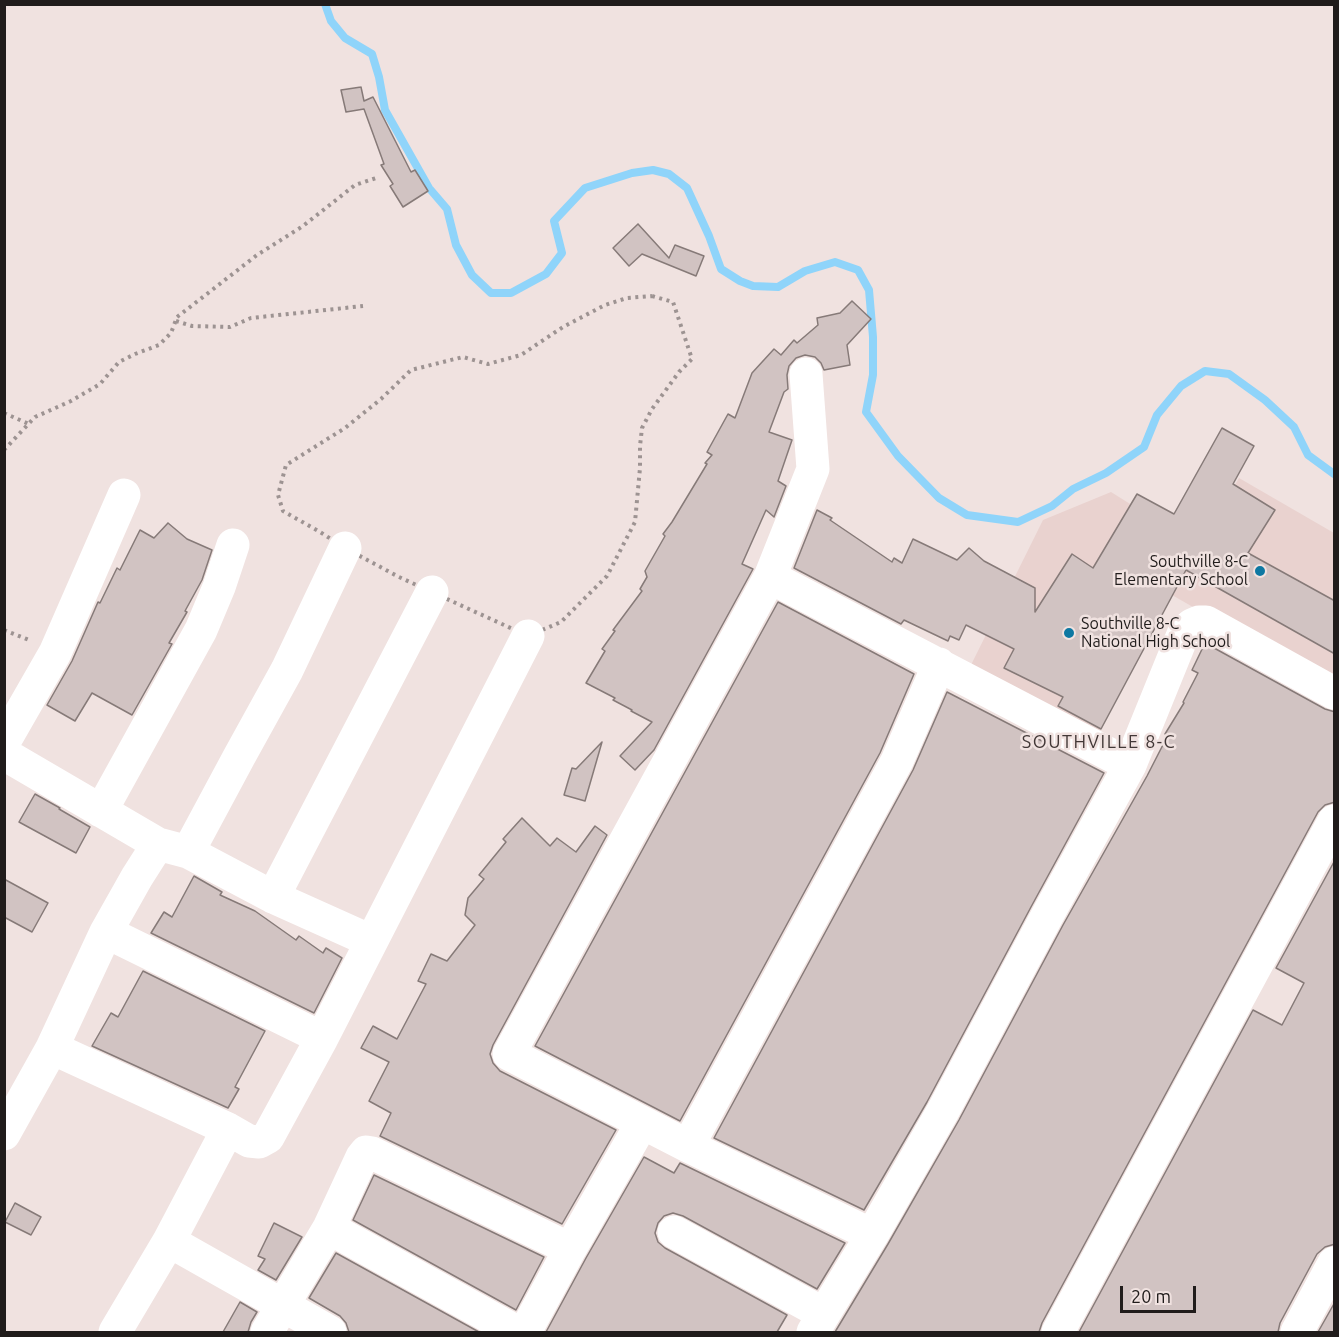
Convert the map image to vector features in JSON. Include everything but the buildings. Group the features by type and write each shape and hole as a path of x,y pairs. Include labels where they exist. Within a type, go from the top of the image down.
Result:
{"street":[{"path":"806,374 813,469 770,577 509,1054 688,1146 872,1235"},
{"path":"4,742 55,653 124,495"},
{"path":"100,811 201,630 233,545"},
{"path":"4,1134 52,1048 106,932 137,877 173,848 287,670 345,548"},
{"path":"770,577 1130,765"},
{"path":"273,897 432,592"},
{"path":"674,1232 819,1323 944,1111 1130,765 1185,632 1192,625 1206,622 1335,693"},
{"path":"52,1048 249,1141 259,1142 268,1137 322,1038 528,636"},
{"path":"688,1146 897,761 939,664"},
{"path":"4,754 100,811 273,897 371,941"},
{"path":"1058,1332 1335,822"},
{"path":"106,932 322,1038"},
{"path":"525,1332 642,1123"},
{"path":"116,1332 169,1241 228,1130"},
{"path":"275,1320 329,1228 366,1152 570,1249"},
{"path":"329,1228 517,1332"},
{"path":"169,1241 275,1320 330,1332"},
{"path":"1297,1332 1335,1263"}],"path":[{"path":"4,450 35,417 71,401 100,384 119,362 159,345 171,333 177,317 257,255 303,226 355,184 376,178"},
{"path":"652,296 673,302 692,359 679,372 652,409 642,428 635,522 607,576 561,622 528,636 399,577 345,548 283,511 278,495 286,465 345,428 381,399 411,370 463,357 488,364 521,355 563,327 605,305 627,298 652,296"},
{"path":"176,321 192,326 230,327 251,318 363,306"},
{"path":"4,413 29,424"}],"shaded area":[{"name":"Southville 8-C National High School","path":"1239,478 1334,533 1334,688 1172,595 1097,735 968,671 1043,520 1111,492 1199,547"}],"waterway":[{"path":"325,4 331,21 345,38 372,54 385,110 429,188 447,209 456,245 472,275 491,293 511,293 546,274 562,253 554,221 585,188 632,173 653,170 669,174 687,188 721,269 740,281 753,286 778,287 805,271 835,262 858,270 869,290 873,337 873,375 866,412 898,456 939,498 967,515 1018,522 1052,506 1073,489 1106,473 1144,447 1157,415 1181,386 1205,371 1229,374 1265,400 1294,427 1308,455 1334,474"}],"place":[{"name":"Southville 8-C Elementary School","path":"1260,571"},
{"name":"Southville 8-C National High School","path":"1069,633"}],"district":[{"name":"SOUTHVILLE 8-C","path":"1099,742"}]}
